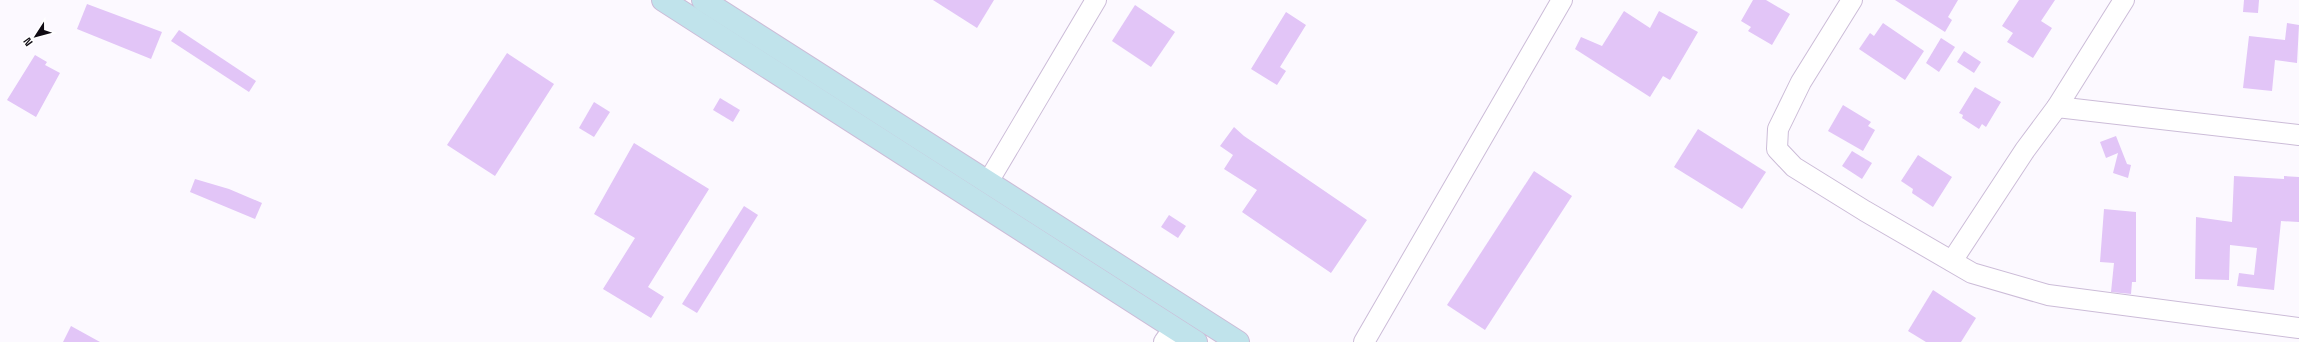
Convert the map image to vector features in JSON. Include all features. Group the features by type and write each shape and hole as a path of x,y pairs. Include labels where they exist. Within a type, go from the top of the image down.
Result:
{"street":[{"path":"663,0 1169,335 1196,342"},
{"path":"703,0 1238,342"},
{"path":"988,182 1096,0"},
{"path":"1364,342 1562,0"},
{"path":"1852,0 1801,82 1778,128 1777,149 1794,167 1865,212 1972,273 2048,295 2299,328"},
{"path":"1952,261 2025,150 2057,107 2124,0"},
{"path":"2057,107 2299,135"}],"building":[{"path":"933,0 994,0 977,28"},
{"path":"1753,0 1766,0 1790,14 1772,45 1748,31 1751,27 1741,21"},
{"path":"1895,0 1958,0 1948,17 1952,20 1945,32"},
{"path":"2019,0 2055,0 2041,21 2052,28 2033,58 2007,42 2013,33 2002,26"},
{"path":"2244,0 2259,0 2258,13 2243,12"},
{"path":"87,4 162,32 151,59 77,29"},
{"path":"1135,5 1175,32 1151,67 1112,41"},
{"path":"1624,11 1650,28 1659,11 1698,32 1670,80 1663,76 1650,97 1575,49 1581,37 1602,46"},
{"path":"1286,12 1306,25 1280,67 1286,71 1277,85 1251,69"},
{"path":"1883,23 1924,51 1905,80 1859,49 1870,33 1874,36"},
{"path":"2287,23 2299,25 2297,63 2275,60 2272,91 2243,88 2249,36 2285,40"},
{"path":"179,30 256,81 249,92 171,41"},
{"path":"1941,38 1955,47 1939,72 1926,63"},
{"path":"1964,51 1981,62 1974,73 1957,62"},
{"path":"507,53 554,84 495,176 447,145"},
{"path":"35,55 47,62 45,65 60,73 36,117 7,100"},
{"path":"1975,87 2001,102 1986,127 1982,124 1979,129 1962,118 1963,115 1959,113"},
{"path":"720,98 740,110 733,122 713,110"},
{"path":"594,102 610,112 594,137 579,128"},
{"path":"1843,105 1871,122 1868,126 1875,130 1863,151 1828,131"},
{"path":"1234,127 1244,136 1367,220 1331,273 1242,212 1257,190 1224,169 1233,155 1220,146"},
{"path":"1698,129 1766,172 1742,209 1674,167"},
{"path":"2116,136 2127,164 2131,165 2128,178 2113,173 2118,153 2106,158 2100,142"},
{"path":"634,143 709,189 648,287 664,297 651,318 603,289 635,238 594,214"},
{"path":"1852,151 1872,163 1862,179 1842,166"},
{"path":"1918,155 1952,177 1933,207 1912,193 1913,189 1901,181"},
{"path":"1534,171 1572,196 1485,330 1447,305"},
{"path":"2234,176 2284,179 2284,176 2299,177 2299,222 2281,221 2274,290 2237,286 2239,273 2254,275 2257,248 2230,245 2229,280 2195,279 2196,217 2232,222"},
{"path":"195,179 229,189 262,203 255,219 190,192"},
{"path":"744,206 758,215 697,313 682,304"},
{"path":"2104,209 2136,212 2136,282 2132,282 2131,294 2111,292 2114,263 2100,262"},
{"path":"1169,215 1186,226 1178,238 1161,227"},
{"path":"1933,290 1976,318 1961,342 1926,342 1908,331"},
{"path":"71,326 100,342 63,342"}]}
